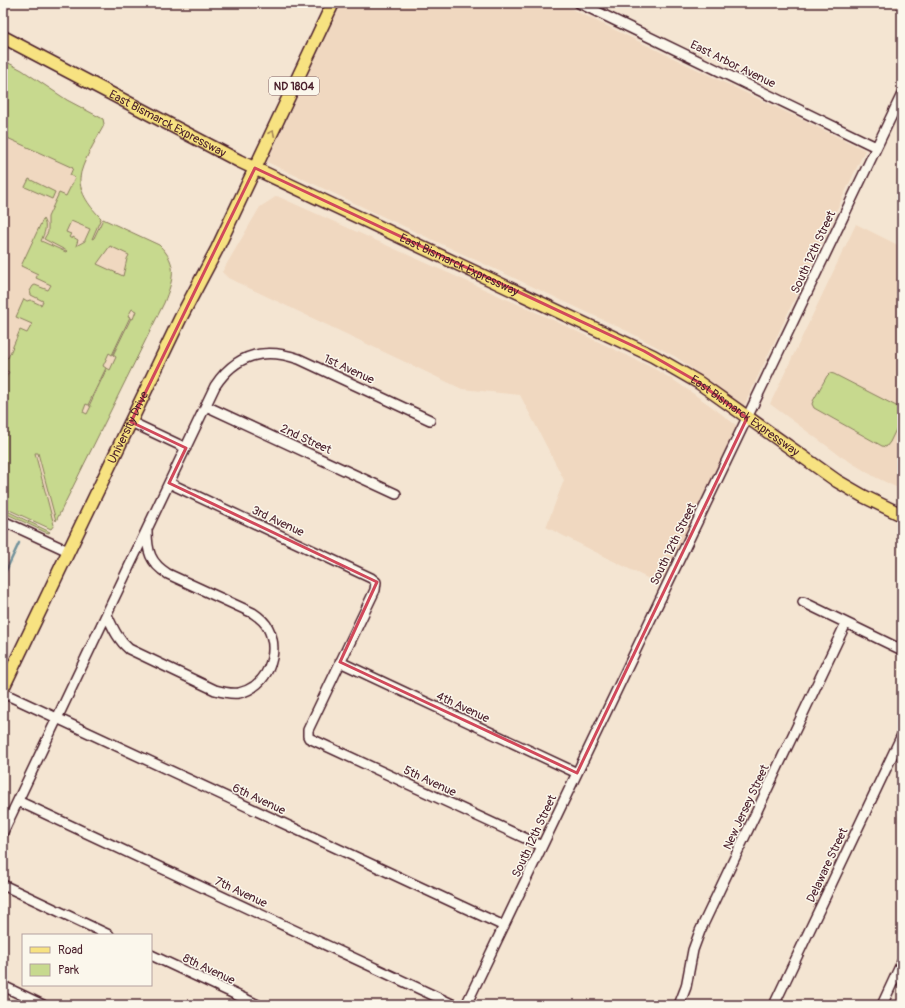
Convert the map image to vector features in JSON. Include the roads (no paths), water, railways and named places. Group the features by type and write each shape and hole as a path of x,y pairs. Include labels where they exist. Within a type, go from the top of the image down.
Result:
{"main road":[{"name":"ND 1804","path":"255,168 333,3"},
{"name":"East Bismarck Expressway","path":"3,37 255,168 664,361 698,382 828,475 872,501 902,515"},
{"name":"University Drive","path":"3,688 180,319 217,249 255,168"}],"street":[{"name":"East Arbor Avenue","path":"579,3 876,147"},
{"name":"South 12th Street","path":"466,1005 902,94"},
{"name":"1st Avenue","path":"3,832 215,386 225,373 239,361 247,358 263,354 281,354 300,359 430,420"},
{"name":"2nd Street","path":"206,406 396,494"},
{"path":"131,422 186,448"},
{"name":"3rd Avenue","path":"169,483 371,578 376,582 374,590 340,662"},
{"path":"3,521 68,551"},
{"path":"107,615 118,638 129,649 222,692 239,693 248,690 261,680 270,667 273,642 264,622 253,613 162,570 150,554 147,530"},
{"path":"803,602 902,650"},
{"name":"New Jersey Street","path":"679,1005 686,987 693,950 700,931 846,623"},
{"name":"4th Avenue","path":"340,662 577,773"},
{"name":"5th Avenue","path":"340,662 308,730 308,736 312,740 542,846"},
{"name":"6th Avenue","path":"3,693 504,926"},
{"name":"Delaware Street","path":"774,1005 902,736"},
{"name":"7th Avenue","path":"18,801 454,1005"},
{"path":"3,885 107,934"},
{"name":"8th Avenue","path":"152,955 258,1005"},
{"path":"882,1005 902,962"},
{"path":"3,986 43,1005"}],"waterway":[{"path":"3,577 19,543"}]}
